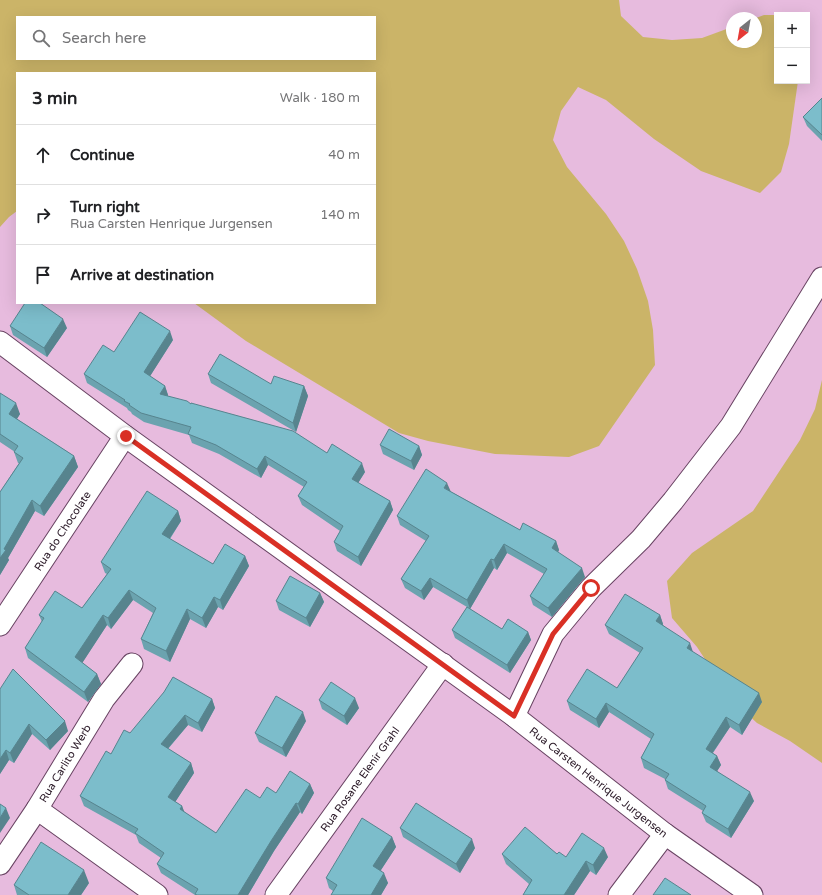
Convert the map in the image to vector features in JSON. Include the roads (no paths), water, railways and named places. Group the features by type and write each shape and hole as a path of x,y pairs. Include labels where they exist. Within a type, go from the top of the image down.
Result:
{"street":[{"path":"514,716 553,634 591,588 641,539 673,501 731,426 822,278"},
{"name":"Rua Carsten Henrique Jurgensen","path":"0,342 126,436 514,716 665,834 752,895"},
{"name":"Rua do Chocolate","path":"0,625 126,436"},
{"name":"Rua Carlito Werb","path":"0,864 37,809 104,699 132,664"},
{"name":"Rua Rosane Elenir Grahl","path":"276,895 443,664"},
{"path":"37,809 157,895"},
{"path":"619,895 665,834"}]}
